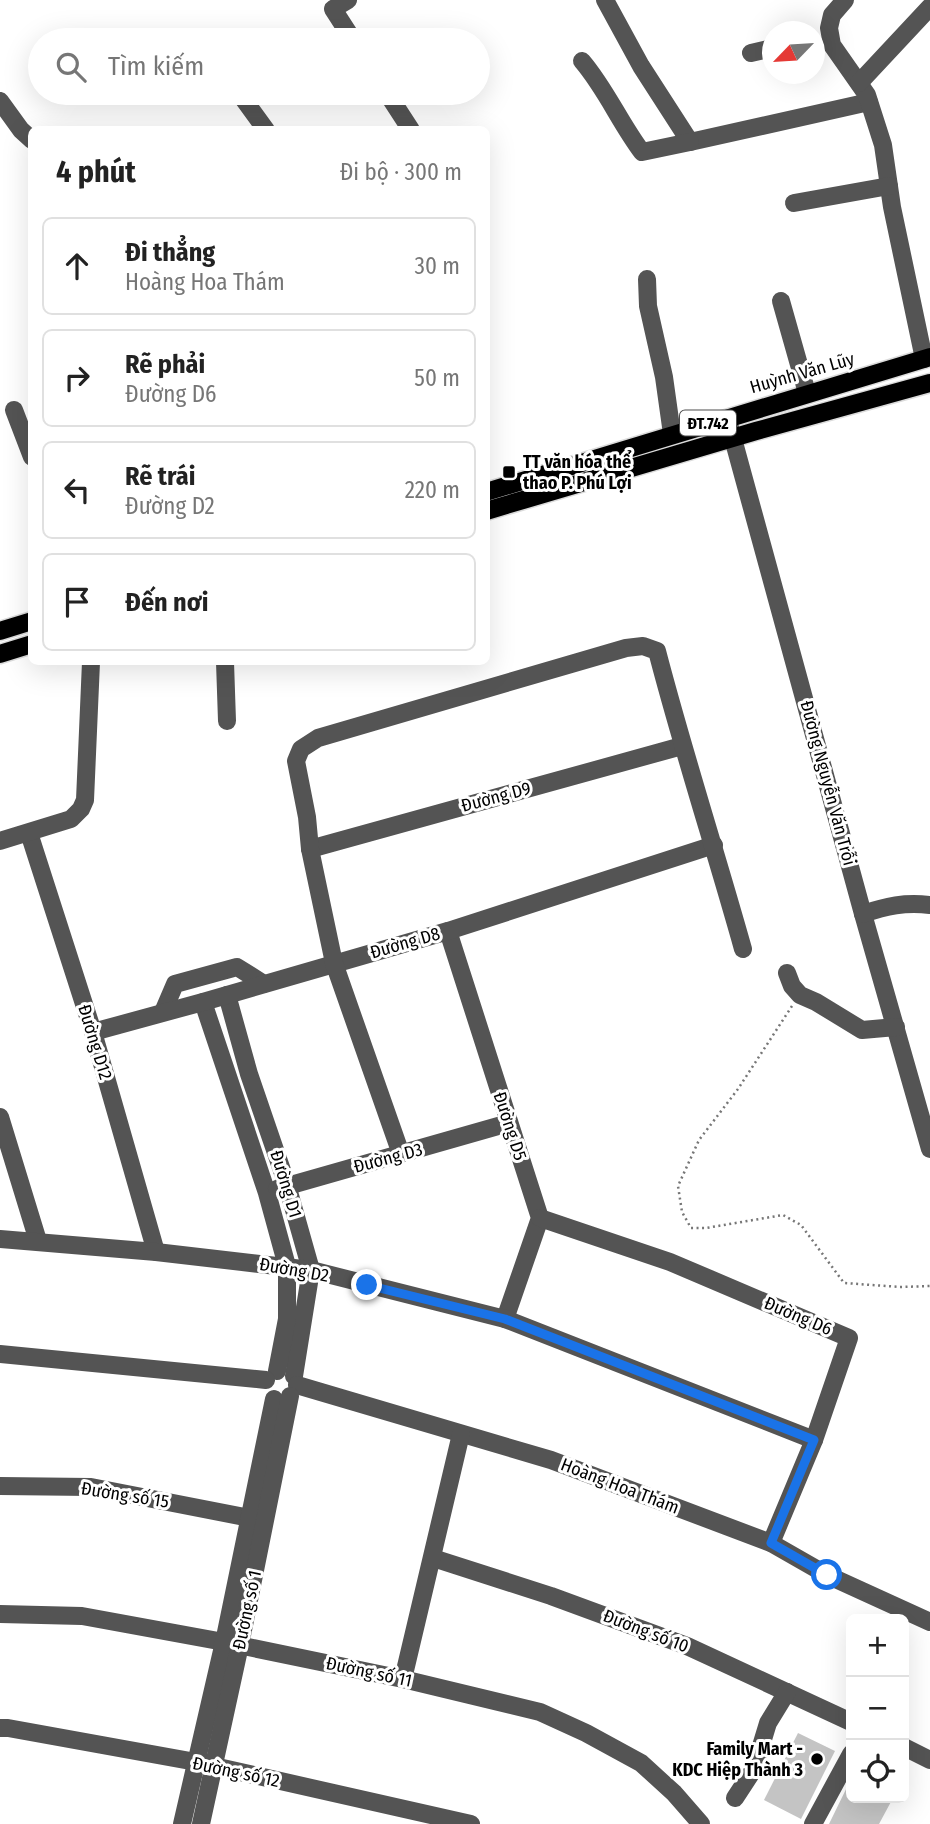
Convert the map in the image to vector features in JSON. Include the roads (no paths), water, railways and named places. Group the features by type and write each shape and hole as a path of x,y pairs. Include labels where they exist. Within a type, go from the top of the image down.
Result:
{"main road":[{"name":"Huỳnh Văn Lũy","path":"490,491 927,358"},
{"name":"ĐT.742","path":"490,510 930,383"},
{"path":"0,631 28,622"},
{"path":"0,654 28,646"}],"street":[{"path":"605,0 641,65 690,142"},
{"path":"825,30 832,15 845,0"},
{"path":"336,3 347,28"},
{"path":"859,83 930,7"},
{"path":"825,39 859,83 869,102 883,145 889,186 927,358"},
{"path":"751,53 762,50"},
{"path":"582,61 597,79 642,152 869,102"},
{"path":"0,101 28,136"},
{"path":"248,105 263,126"},
{"path":"395,105 408,126"},
{"path":"794,203 889,186"},
{"path":"647,279 648,306 664,377 672,434"},
{"path":"780,301 807,393"},
{"path":"14,410 28,447"},
{"name":"Đường Nguyễn Văn Trỗi","path":"727,418 930,1149"},
{"path":"401,1154 334,963 310,849 296,761 301,749 318,738 626,648 643,646 657,652 682,746 714,845 743,949"},
{"path":"0,841 71,819 81,809 85,800 91,665"},
{"path":"225,665 227,722"},
{"name":"Đường D9","path":"310,849 682,746"},
{"name":"Đường D12","path":"29,833 93,1032 156,1252"},
{"name":"Đường D8","path":"93,1032 448,930 714,845"},
{"path":"863,914 899,904 930,905"},
{"name":"Đường D5","path":"448,930 540,1218"},
{"path":"163,1012 175,984 237,967 264,984"},
{"path":"787,972 792,986 800,995 863,1030 897,1027"},
{"name":"Đường D1","path":"227,995 249,1074 288,1185 312,1270 283,1385"},
{"name":"Đường D1","path":"203,1002 267,1193 287,1266 283,1385"},
{"path":"231,1082 249,1074"},
{"path":"0,1117 38,1241"},
{"name":"Đường D3","path":"267,1193 509,1123"},
{"path":"505,1319 540,1218"},
{"name":"Đường D6","path":"540,1218 670,1262 849,1338 814,1440 771,1543"},
{"name":"Đường D2","path":"0,1239 156,1252 312,1270 505,1319 814,1440"},
{"name":"Hoàng Hoa Thám","path":"0,1354 283,1385 461,1434 551,1460 771,1543 827,1575 930,1622"},
{"name":"Đường số 1","path":"232,1644 250,1518 283,1385"},
{"name":"Đường số 1","path":"182,1824 205,1764 232,1644 283,1385"},
{"path":"403,1679 461,1434"},
{"name":"Đường số 15","path":"0,1486 91,1487 250,1518"},
{"name":"Đường số 10","path":"433,1558 551,1596 687,1646 846,1720"},
{"name":"Đường số 11","path":"0,1614 82,1616 403,1679 540,1712 641,1763 674,1793 701,1824"},
{"path":"735,1798 754,1769 768,1723 787,1692"},
{"name":"Đường số 12","path":"0,1728 205,1764 471,1824"},
{"path":"909,1750 930,1760"},
{"path":"813,1824 846,1763"},
{"name":"Đường số 1","path":"201,1824 205,1764"}],"place":[{"name":"TT văn hóa thể thao P. Phú Lợi","path":"509,472"},
{"name":"Family Mart - KDC Hiệp Thành 3","path":"817,1759"}]}
